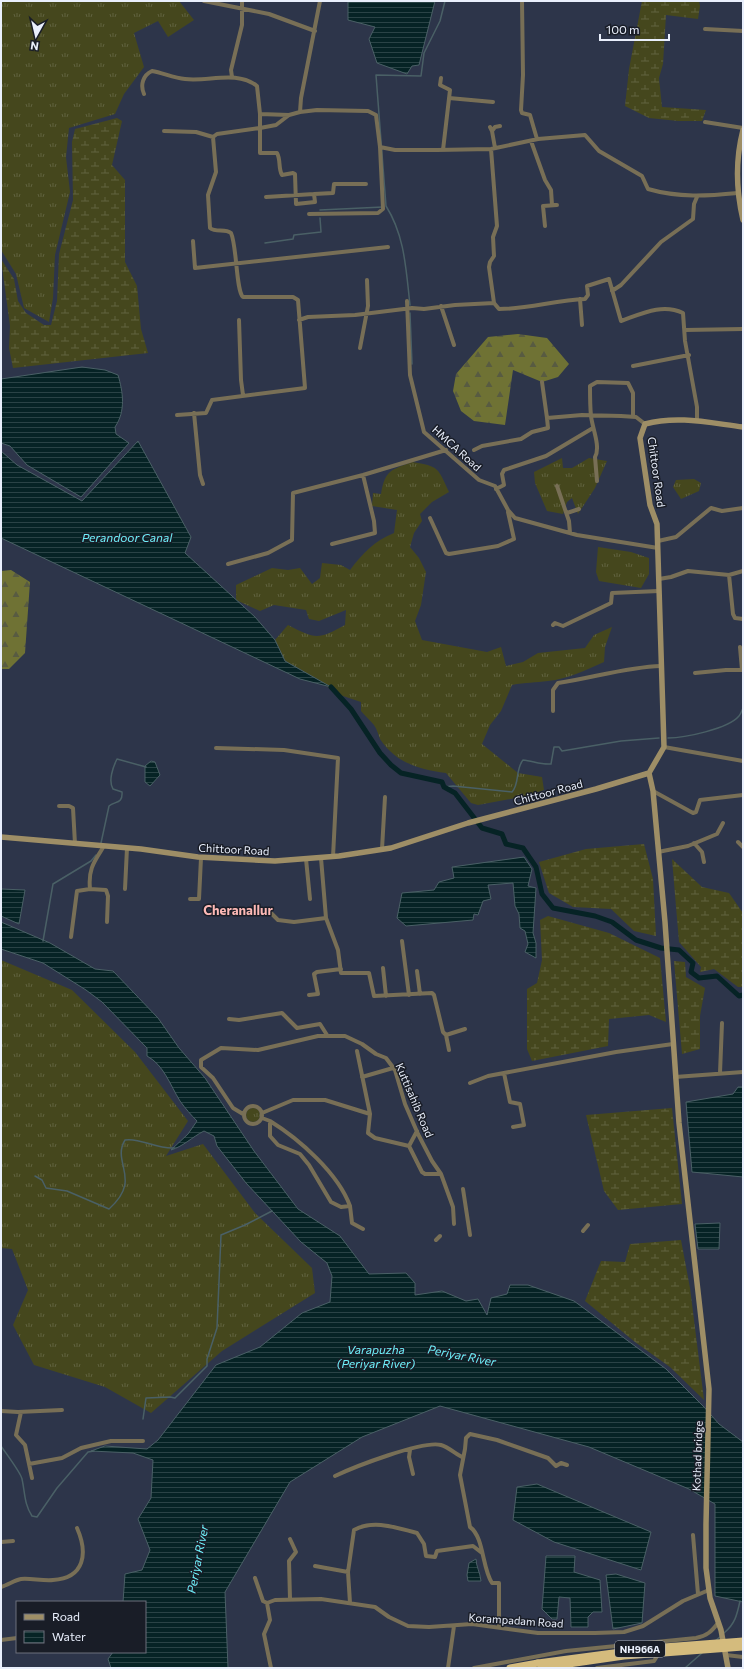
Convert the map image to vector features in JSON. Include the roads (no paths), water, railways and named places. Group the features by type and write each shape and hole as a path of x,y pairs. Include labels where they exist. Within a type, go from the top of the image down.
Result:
{"highway":[{"name":"NH966A","path":"540,1665 651,1648 743,1642"},
{"name":"NH966A","path":"510,1668 624,1656 743,1648"}],"main road":[{"path":"743,129 736,170 738,193 743,220"},
{"name":"Chittoor Road","path":"664,747 657,524 650,505 640,438 645,424 662,420 696,421 743,427"},
{"path":"649,773 664,747"},
{"name":"Chittoor Road","path":"1,837 127,848 201,858 275,861 334,857 382,849 468,823 596,790 649,773"},
{"name":"Kothad bridge","path":"649,773 653,791 665,922 675,1077 709,1389 706,1568 709,1590 721,1630 728,1668"}],"street":[{"path":"204,1 269,14 314,31"},
{"path":"232,77 231,70 242,25 242,1"},
{"path":"300,112 301,98 320,1"},
{"path":"522,1 523,75 521,110 522,113 530,115 532,118 537,139"},
{"path":"705,29 743,31"},
{"path":"144,94 142,81 148,73 152,71 184,79 198,80 232,77 253,83 257,86 260,114 260,153 277,154 279,157 280,171 282,175 295,174 296,204 315,202 314,194"},
{"path":"441,78 440,85 448,88 449,98 443,150"},
{"path":"449,98 493,102"},
{"path":"260,114 289,115 300,112 338,110 374,112 376,115 380,148 383,209 378,213 309,214"},
{"path":"164,131 196,132 213,137 217,134 276,125 289,115"},
{"path":"705,122 743,129"},
{"path":"500,126 491,129 497,226 493,237 494,256 489,267 494,303 499,309 510,309 586,299 588,295 587,286 609,279 621,321 650,310 671,309 683,313 689,369 697,407 696,421"},
{"path":"380,148 395,150 493,148 537,139 585,135 599,151 642,176 648,189 668,195 697,196 738,193"},
{"path":"177,415 206,413 212,400 305,388 298,300 296,298 241,296 237,263 231,233 228,230 213,230 210,228 208,195 216,172 213,137"},
{"path":"531,141 545,180 551,190 552,205 557,204 543,206 545,226"},
{"path":"266,197 333,193 332,188 334,184 366,184"},
{"path":"612,292 621,285 661,242 693,219 694,204 697,196"},
{"path":"193,241 195,268 388,247"},
{"path":"360,348 365,313 368,306 367,280"},
{"path":"580,299 582,325"},
{"name":"HMCA Road","path":"407,301 410,374 424,432 479,480 495,486 496,489"},
{"path":"299,320 308,317 408,308 430,309 441,306 494,303"},
{"path":"441,306 454,345"},
{"path":"239,320 240,380 243,395"},
{"path":"685,330 743,329"},
{"path":"633,366 688,355"},
{"path":"474,450 482,446 521,439 532,432 548,428 548,418 542,382"},
{"path":"597,481 595,457 596,449 591,416 590,386 597,382 628,383 633,393 633,416"},
{"path":"194,413 200,475 203,484"},
{"path":"548,418 633,416 645,424"},
{"path":"593,428 546,456 504,470 502,474 504,485 496,489 508,510 515,518 570,533 658,548"},
{"path":"228,564 268,553 292,540 293,493 363,475 446,450"},
{"path":"332,544 374,533 374,521 363,475"},
{"path":"557,486 567,513 570,533"},
{"path":"658,541 676,538 711,508 722,511 743,508"},
{"path":"567,513 578,509"},
{"path":"430,518 446,553 449,554 498,546 514,539 508,510"},
{"path":"659,579 688,571 729,575 743,571"},
{"path":"729,575 733,614 735,618 743,619"},
{"path":"553,625 555,623 563,626 611,603 612,593 658,591"},
{"path":"695,673 743,670 740,647"},
{"path":"553,710 553,690 558,683 586,679 630,668 661,666"},
{"path":"664,747 743,761"},
{"path":"216,748 284,750 338,758 334,857"},
{"path":"653,791 693,813 696,812 700,800 743,795"},
{"path":"382,849 385,797"},
{"path":"59,806 69,806 73,808 75,844"},
{"path":"658,852 694,843 717,834 723,822"},
{"path":"738,842 743,847"},
{"path":"694,843 702,852 704,862"},
{"path":"90,889 91,865 104,846"},
{"path":"125,889 127,848"},
{"path":"190,899 199,898 201,858"},
{"path":"321,858 326,918 338,950 341,973 370,973 374,996 432,993 434,995 441,1025 446,1035 449,1050"},
{"path":"306,859 310,899"},
{"path":"71,937 76,892 90,889 106,890 108,896 107,922"},
{"path":"271,914 278,920 294,922 326,918"},
{"path":"402,941 409,995"},
{"path":"383,968 386,996"},
{"path":"309,995 318,994 314,974 318,972 341,969"},
{"path":"418,972 420,994"},
{"path":"229,1020 239,1020 282,1013 297,1028 320,1024 327,1035"},
{"path":"720,1073 722,1023"},
{"path":"446,1035 465,1029"},
{"name":"Kuttisahib Road","path":"243,1114 234,1108 213,1078 201,1067 201,1060 221,1048 258,1050 327,1035 345,1036 362,1044 376,1054 386,1058 393,1068 417,1130 432,1161 441,1174 453,1207 454,1224"},
{"path":"470,1083 488,1076 616,1052 673,1044"},
{"path":"357,1051 370,1114 368,1133 375,1138 409,1146"},
{"path":"362,1077 393,1068"},
{"path":"675,1077 743,1072"},
{"path":"504,1073 510,1102 520,1104 524,1125 513,1127"},
{"path":"262,1112 294,1100 325,1100 370,1114"},
{"path":"250,1106 257,1107 262,1112 262,1118 259,1123 252,1125 245,1121 243,1114 250,1106"},
{"path":"262,1118 270,1121 303,1145 320,1162 345,1192 350,1206 352,1223 363,1229"},
{"path":"270,1121 270,1136 278,1145 300,1154 331,1202 341,1207 350,1206"},
{"path":"409,1146 417,1130"},
{"path":"409,1146 422,1172 425,1174 441,1174"},
{"path":"462,1189 470,1235"},
{"path":"583,1231 588,1225"},
{"path":"436,1240 440,1236"},
{"path":"1,1410 21,1412 62,1410"},
{"path":"21,1412 16,1435 25,1445 32,1478"},
{"path":"500,1628 499,1583 492,1583 488,1576 474,1530 470,1527 460,1475 466,1438 470,1434 497,1440 548,1458 556,1466 561,1463 567,1465"},
{"path":"29,1464 62,1458 81,1448 111,1441 143,1441"},
{"path":"335,1476 365,1462 426,1446 440,1445 462,1457"},
{"path":"410,1450 409,1457 413,1474"},
{"path":"350,1603 348,1572 354,1530 362,1526 373,1525 394,1527 417,1533 424,1544 426,1556 435,1557 437,1551 463,1546 473,1546 482,1553"},
{"path":"1,1587 22,1579 55,1580 75,1573 84,1558 83,1541 77,1528"},
{"path":"693,1535 698,1594"},
{"path":"290,1539 296,1552 289,1561 290,1600"},
{"path":"1,1542 13,1541"},
{"path":"315,1566 348,1572"},
{"path":"255,1578 263,1601 267,1603 270,1620 264,1634 271,1668"},
{"name":"Korampadam Road","path":"267,1603 275,1600 321,1598 375,1607 389,1617 408,1626 454,1626 472,1624 538,1633 624,1632 643,1626 683,1601 709,1590"},
{"path":"474,1668 566,1651 703,1637 712,1631 718,1623"},
{"path":"448,1668 454,1626"},
{"path":"1,1640 16,1638"},
{"path":"597,1668 654,1661 660,1651 661,1641"},
{"path":"726,1653 743,1656"}],"water":[{"path":"348,1 435,1 419,65 412,66 407,74 377,63 369,39 375,27 348,20"},
{"path":"82,367 105,370 118,375 122,395 122,408 121,415 115,427 116,434 129,443 81,497 27,465 10,446 1,443 1,379"},
{"name":"Perandoor Canal","path":"138,441 191,537 185,553 255,617 275,640 285,661 331,687 300,679 1,538 1,451 17,465 82,501"},
{"path":"151,761 155,762 160,775 150,786 145,782 145,766"},
{"path":"524,857 532,869 528,886 536,888 533,933 536,943 536,958 525,952 528,944 525,931 520,928 519,914 515,906 513,883 488,885 491,899 483,901 478,915 474,914 473,920 406,926 397,918 402,893 434,890 439,882 454,878 452,867"},
{"path":"1,889 25,890 19,924 1,916"},
{"name":"Varapuzha (Periyar River)","path":"1,922 50,943 95,969 113,971 158,1018 179,1048 205,1078 254,1151 298,1209 340,1236 369,1274 406,1273 415,1283 415,1295 442,1291 466,1301 478,1299 487,1315 491,1298 507,1294 510,1285 528,1285 574,1301 666,1369 719,1424 743,1442 743,1602 715,1596 715,1504 689,1489 589,1447 440,1406 362,1437 290,1482 225,1592 228,1668 111,1668 108,1659 112,1653 146,1653 146,1601 123,1601 125,1574 142,1570 150,1550 138,1519 151,1498 153,1460 133,1453 91,1451 105,1446 147,1449 158,1440 216,1365 260,1347 302,1313 330,1302 332,1276 327,1263 301,1242 246,1183 217,1146 214,1136 204,1131 171,1150 188,1134 197,1121 180,1101 162,1070 147,1056 147,1048 102,1002 43,963 1,949"},
{"path":"738,1087 743,1087 743,1177 692,1172 686,1102 733,1094"},
{"path":"720,1223 719,1249 698,1249 695,1224"},
{"path":"537,1484 651,1532 641,1570 554,1542 513,1520 517,1487"},
{"path":"546,1556 575,1556 574,1572 600,1580 602,1612 593,1612 588,1617 588,1627 571,1627 570,1598 559,1597 557,1619 552,1619 542,1609"},
{"path":"476,1559 481,1581 468,1581 467,1575 469,1563"},
{"path":"616,1574 645,1583 642,1623 613,1629 606,1575"}],"waterway":[{"path":"410,305 406,266 401,241 386,206 376,75 421,76 424,53 440,21 445,1"},
{"path":"320,210 383,207"},
{"path":"265,243 293,239 294,235 321,232 320,218"},
{"path":"410,313 412,364"},
{"path":"331,687 351,709 380,753 391,765 401,773 442,782 444,787 455,793 482,828 502,834 506,844 523,848 536,867 542,894 553,908 595,916 612,922 636,940 661,948 679,950 693,963 691,972 699,978 717,976 739,996 743,995"},
{"path":"668,738 716,729 733,721 739,716 743,708"},
{"path":"444,787 453,786 512,792 516,785 519,768 523,760 551,764 554,747 559,747 562,751 621,741 659,738"},
{"path":"101,843 109,806 118,802 122,796 122,792 113,789 111,782 117,759 146,767"},
{"path":"43,941 53,884 91,861 96,855"},
{"path":"35,1176 42,1180 46,1188 67,1191 109,1209 119,1198 124,1189 125,1180 121,1156 125,1140 136,1140 161,1147 174,1148"},
{"path":"143,1419 146,1398 175,1398 207,1366 207,1359 217,1328 221,1235 272,1211"},
{"path":"1,1446 21,1476 29,1511 32,1516 37,1517 57,1488 88,1452 94,1451"},
{"path":"724,1633 735,1619 740,1601"},
{"path":"715,1641 721,1636"},
{"path":"685,1668 702,1653"}],"district":[{"name":"Cheranallur","path":"238,910"}],"water label":[{"name":"Periyar River","path":"462,1355"},
{"name":"Periyar River","path":"197,1559"}]}
